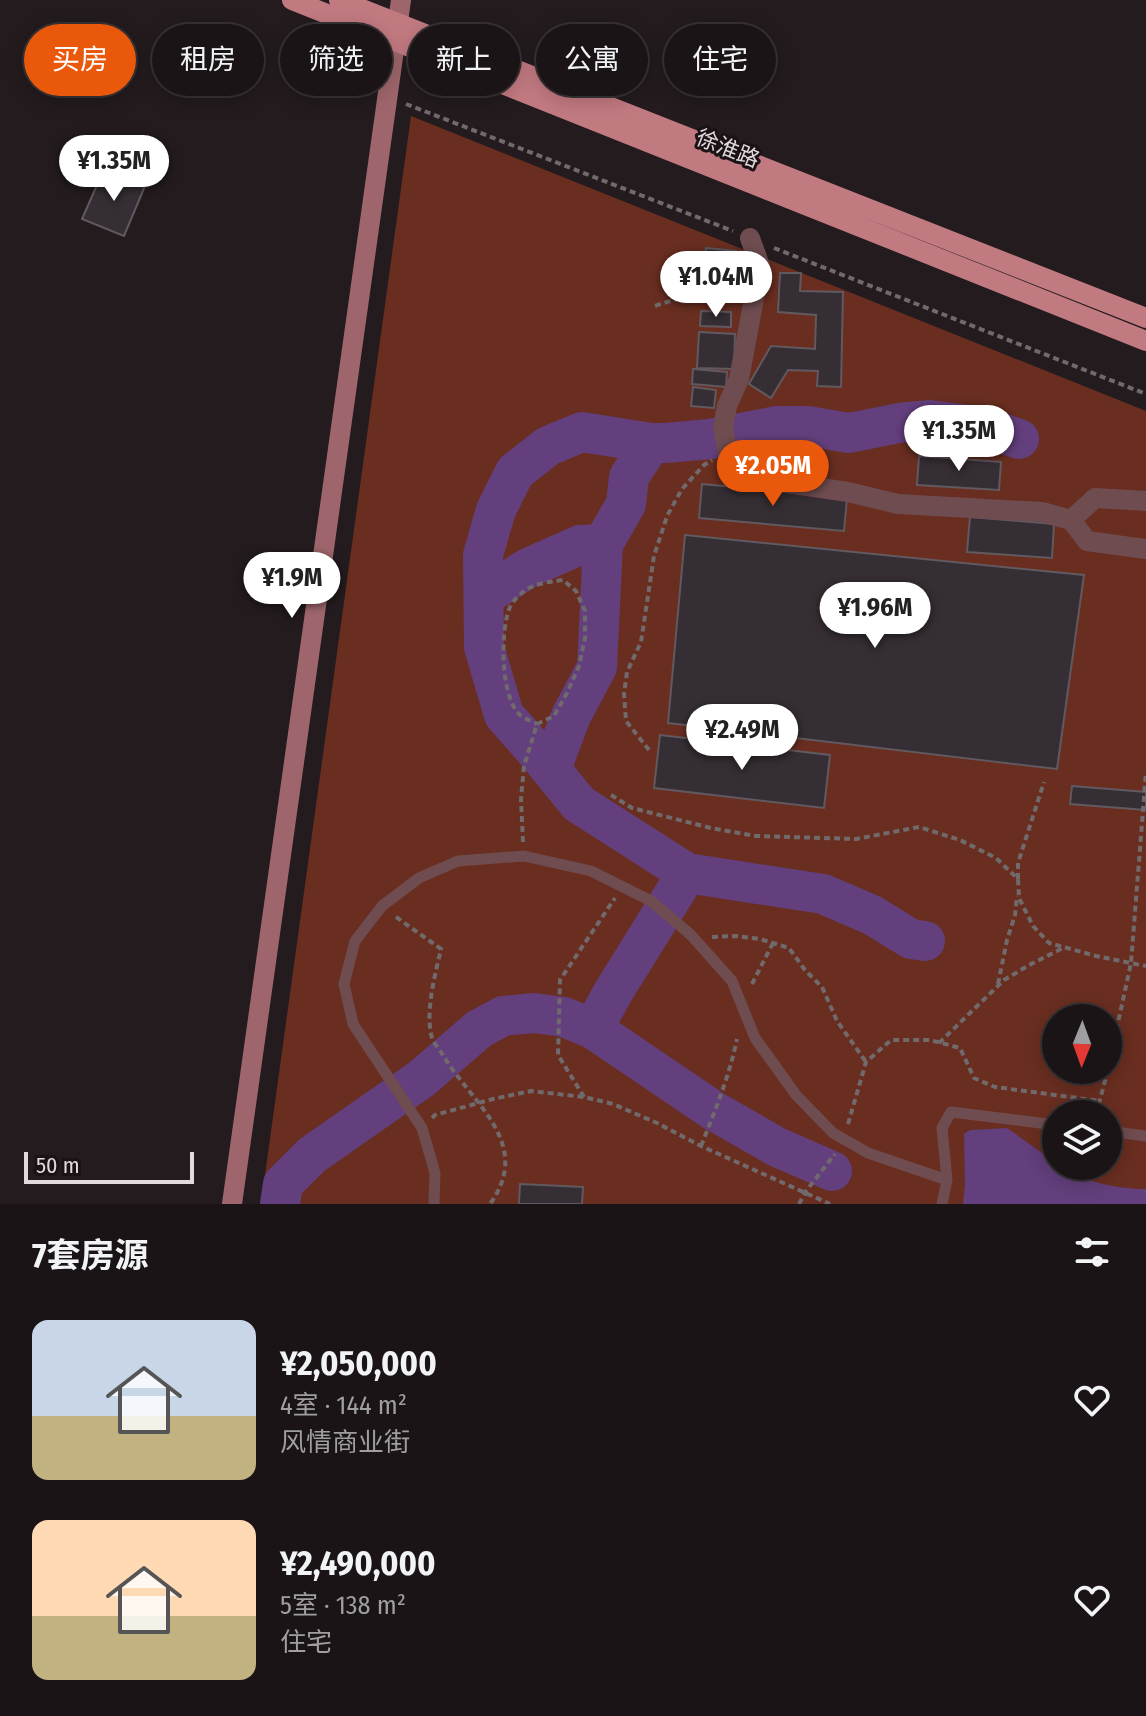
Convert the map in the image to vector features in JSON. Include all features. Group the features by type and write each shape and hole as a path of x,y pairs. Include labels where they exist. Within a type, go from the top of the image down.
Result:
{"main road":[{"name":"徐淮路","path":"292,0 397,32 1146,318"},
{"name":"徐淮路","path":"339,0 397,32 1146,341"}],"street":[{"path":"235,1203 401,0"},
{"path":"750,238 760,266 739,379 727,406 723,427 727,450 753,478 848,492 898,504 1042,512 1071,520 1087,541 1146,549"},
{"path":"1071,520 1095,498 1146,501"}],"lane":[{"path":"434,1204 435,1173 422,1127 353,1024 344,984 355,941 382,906 419,878 458,861 524,856 591,871 651,901 690,934 732,981 755,1038 796,1095 833,1133 840,1145 947,1180"},
{"path":"942,1204 947,1180 942,1128 951,1112 1042,1123"},
{"path":"1122,1133 1146,1136"}],"path":[{"path":"655,306 701,295 754,298"},
{"path":"649,750 626,721 624,694 627,672 641,642 654,556 667,516 682,489 704,465 727,450"},
{"path":"524,856 521,799 524,766 537,724 554,716 567,693 579,666 585,638 585,611 576,591 563,580 544,582 524,590 510,605 504,674 520,715 537,724"},
{"path":"1122,1005 1131,963 1146,772"},
{"path":"1044,782 1018,863 1019,898 1033,926 1049,943 1146,966"},
{"path":"611,795 632,808 756,836 856,839 919,827 960,840 996,858 1018,879"},
{"path":"584,1097 558,1055 560,980 623,887"},
{"path":"997,987 1015,915 1018,887"},
{"path":"382,906 441,949 431,1001 431,1036 454,1074 497,1126 506,1169 490,1204"},
{"path":"699,944 715,936 760,939 789,948 822,987 837,1021 866,1062"},
{"path":"701,1146 733,1060 743,1008 773,943"},
{"path":"939,1043 1004,980 1065,948"},
{"path":"799,1204 840,1145 866,1062 891,1040 930,1040 960,1048 974,1078 995,1087 1092,1100"},
{"path":"422,1127 435,1115 531,1091 584,1097 613,1104 657,1123 830,1204"}],"shaded area":[{"path":"411,116 1146,411 1146,1204 261,1204"},
{"path":"1007,1128 1042,1153 1042,1180 1091,1180 1124,1188 1146,1189 1146,1204 963,1204 964,1134 970,1130"}],"building":[{"path":"104,169 145,186 124,236 82,219"},
{"path":"706,248 736,251 733,282 703,279"},
{"path":"780,273 801,273 800,291 843,292 841,387 817,386 818,371 788,370 771,398 749,384 771,346 815,349 816,315 778,312"},
{"path":"701,311 731,312 731,327 700,326"},
{"path":"699,332 735,334 734,369 697,368"},
{"path":"693,369 727,372 726,387 692,384"},
{"path":"693,387 716,390 714,408 691,406"},
{"path":"919,456 1001,462 999,490 917,485"},
{"path":"702,484 847,498 844,531 699,518"},
{"path":"970,517 1054,524 1052,558 967,552"},
{"path":"685,535 1084,575 1057,769 668,723"},
{"path":"660,735 830,755 824,808 654,788"},
{"path":"1072,786 1146,792 1146,810 1070,804"},
{"path":"520,1184 583,1187 582,1204 519,1204"}],"waterway":[{"path":"687,873 579,804 504,715 484,647 483,555 496,510 515,472 548,446 582,432 666,443 710,439 777,426 808,426 849,433 930,420 985,427 1019,439"},
{"path":"551,769 571,716 597,667 603,544 626,504 629,477 651,443"},
{"path":"484,596 528,568 580,545 603,544"},
{"path":"593,1029 687,873 823,894 872,915 911,939 925,941"},
{"path":"280,1204 283,1184 312,1155 421,1079 479,1029 503,1016 534,1013 564,1017 593,1029 714,1111 777,1147 832,1171"}]}
